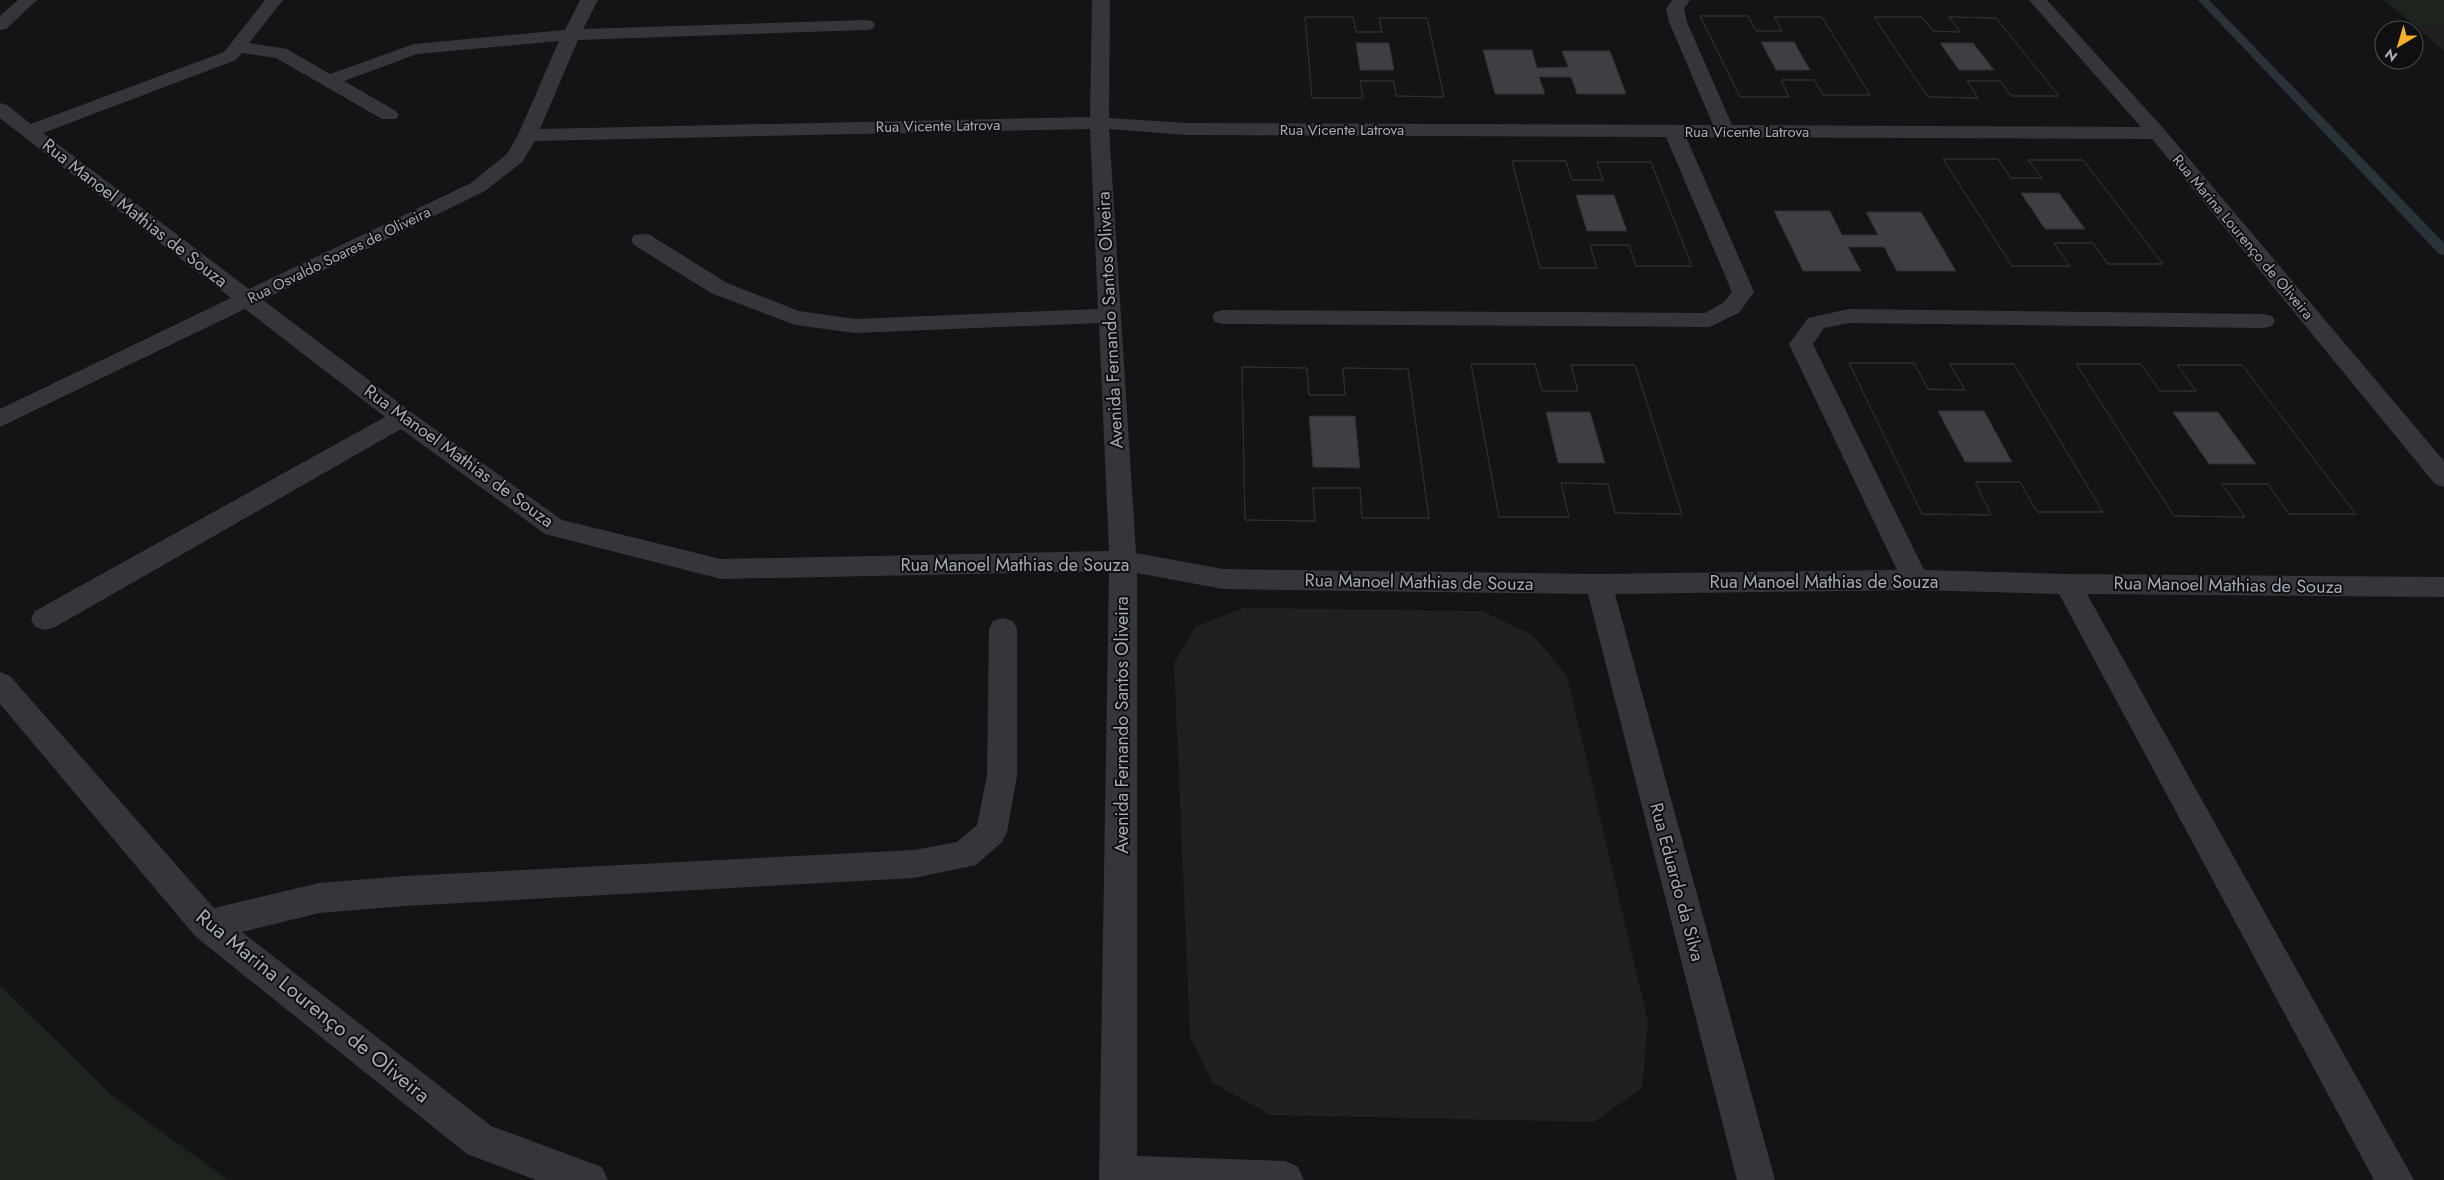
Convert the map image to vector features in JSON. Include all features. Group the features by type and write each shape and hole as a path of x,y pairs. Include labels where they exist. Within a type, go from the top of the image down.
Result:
{"street":[{"path":"0,25 28,0"},
{"path":"30,131 230,56 274,0"},
{"name":"Rua Osvaldo Soares de Oliveira","path":"0,419 478,188 515,158 528,135 571,35 589,0"},
{"name":"Avenida Fernando Santos Oliveira","path":"1101,0 1099,123 1123,561 1118,1177"},
{"path":"1681,0 1675,9 1678,22 1725,131"},
{"name":"Rua Marina Lourenço de Oliveira","path":"2038,0 2157,133 2444,478"},
{"path":"330,80 414,50 571,35 866,25"},
{"path":"236,47 280,53 389,115"},
{"name":"Rua Manoel Mathias de Souza","path":"0,109 402,418 554,528 721,568 1123,561 1223,579 1599,584 1914,580 2067,584 2444,587"},
{"name":"Rua Vicente Latrova","path":"528,135 1099,123 1186,128 2157,133"},
{"path":"1223,317 1709,320 1732,308 1743,292 1674,132"},
{"path":"642,240 720,288 795,318 855,326 1110,316"},
{"path":"1914,580 1801,344 1816,323 1849,316 2264,320"},
{"path":"45,619 402,418"},
{"name":"Rua Eduardo da Silva","path":"1599,584 1756,1180"},
{"path":"2067,584 2395,1180"},
{"path":"207,925 319,898 386,892 914,864 965,855 991,832 1002,776 1003,629"},
{"name":"Rua Marina Lourenço de Oliveira","path":"0,684 207,925 480,1141 589,1180"},
{"path":"1118,1177 1285,1180"}],"shaded area":[{"path":"2384,0 2444,0 2444,26 2424,25 2424,20 2408,20"},
{"path":"2424,25 2444,26 2444,51 2424,34"},
{"path":"1243,608 1482,611 1533,635 1567,676 1648,1022 1642,1088 1594,1122 1270,1115 1212,1082 1190,1036 1174,663 1195,627"},
{"path":"0,986 114,1097 228,1180 0,1180"}],"building":[{"path":"1700,16 1748,16 1756,31 1782,31 1774,17 1822,17 1870,95 1823,95 1814,80 1781,80 1789,97 1740,97","holes":["1761,42 1794,42 1810,70 1776,70"]},
{"path":"1700,16 1748,16 1756,31 1782,31 1774,17 1822,17 1870,95 1823,95 1814,80 1781,80 1789,97 1740,97"},
{"path":"1305,17 1353,17 1356,32 1382,32 1379,18 1427,18 1444,97 1396,96 1394,81 1360,81 1363,98 1312,98","holes":["1356,43 1389,43 1394,70 1360,70"]},
{"path":"1305,17 1353,17 1356,32 1382,32 1379,18 1427,18 1444,97 1396,96 1394,81 1360,81 1363,98 1312,98"},
{"path":"1874,17 1922,17 1933,31 1960,32 1949,17 1996,18 2059,96 2011,96 2000,81 1967,81 1978,98 1928,97","holes":["1940,43 1973,43 1994,70 1959,70"]},
{"path":"1874,17 1922,17 1933,31 1960,32 1949,17 1996,18 2059,96 2011,96 2000,81 1967,81 1978,98 1928,97"},
{"path":"1483,50 1532,50 1537,68 1568,67 1562,51 1610,51 1626,94 1577,94 1571,77 1539,77 1545,94 1495,94"},
{"path":"1943,159 1998,159 2011,178 2042,178 2028,160 2083,160 2163,264 2108,264 2093,243 2054,243 2070,266 2012,266","holes":["2021,193 2059,193 2085,229 2045,229"]},
{"path":"1943,159 1998,159 2011,178 2042,178 2028,160 2083,160 2163,264 2108,264 2093,243 2054,243 2070,266 2012,266"},
{"path":"1512,161 1566,161 1572,180 1603,180 1597,162 1651,162 1692,266 1636,266 1629,245 1590,245 1597,268 1540,268","holes":["1576,195 1614,195 1627,231 1587,231"]},
{"path":"1512,161 1566,161 1572,180 1603,180 1597,162 1651,162 1692,266 1636,266 1629,245 1590,245 1597,268 1540,268"},
{"path":"1774,211 1830,211 1842,235 1878,235 1866,212 1921,212 1956,271 1897,271 1884,247 1848,247 1861,271 1803,271"},
{"path":"1849,363 1914,363 1928,389 1965,390 1950,364 2014,364 2103,512 2037,512 2020,482 1975,482 1991,515 1922,514","holes":["1938,411 1984,411 2012,462 1965,462"]},
{"path":"1849,363 1914,363 1928,389 1965,390 1950,364 2014,364 2103,512 2037,512 2020,482 1975,482 1991,515 1922,514"},
{"path":"1471,364 1535,364 1542,391 1578,391 1571,365 1635,365 1682,514 1615,513 1608,484 1561,483 1569,517 1499,517","holes":["1546,412 1590,412 1605,463 1558,463"]},
{"path":"1471,364 1535,364 1542,391 1578,391 1571,365 1635,365 1682,514 1615,513 1608,484 1561,483 1569,517 1499,517"},
{"path":"2076,364 2141,364 2160,391 2196,391 2177,365 2242,365 2356,514 2289,514 2268,484 2222,484 2245,517 2174,516","holes":["2173,412 2218,412 2256,464 2209,464"]},
{"path":"2076,364 2141,364 2160,391 2196,391 2177,365 2242,365 2356,514 2289,514 2268,484 2222,484 2245,517 2174,516"},
{"path":"1242,367 1307,368 1309,395 1345,395 1343,368 1408,369 1429,518 1362,518 1360,488 1313,488 1315,521 1245,520","holes":["1309,416 1355,416 1360,468 1313,467"]},
{"path":"1242,367 1307,368 1309,395 1345,395 1343,368 1408,369 1429,518 1362,518 1360,488 1313,488 1315,521 1245,520"}],"waterway":[{"path":"2203,0 2444,251"}]}
